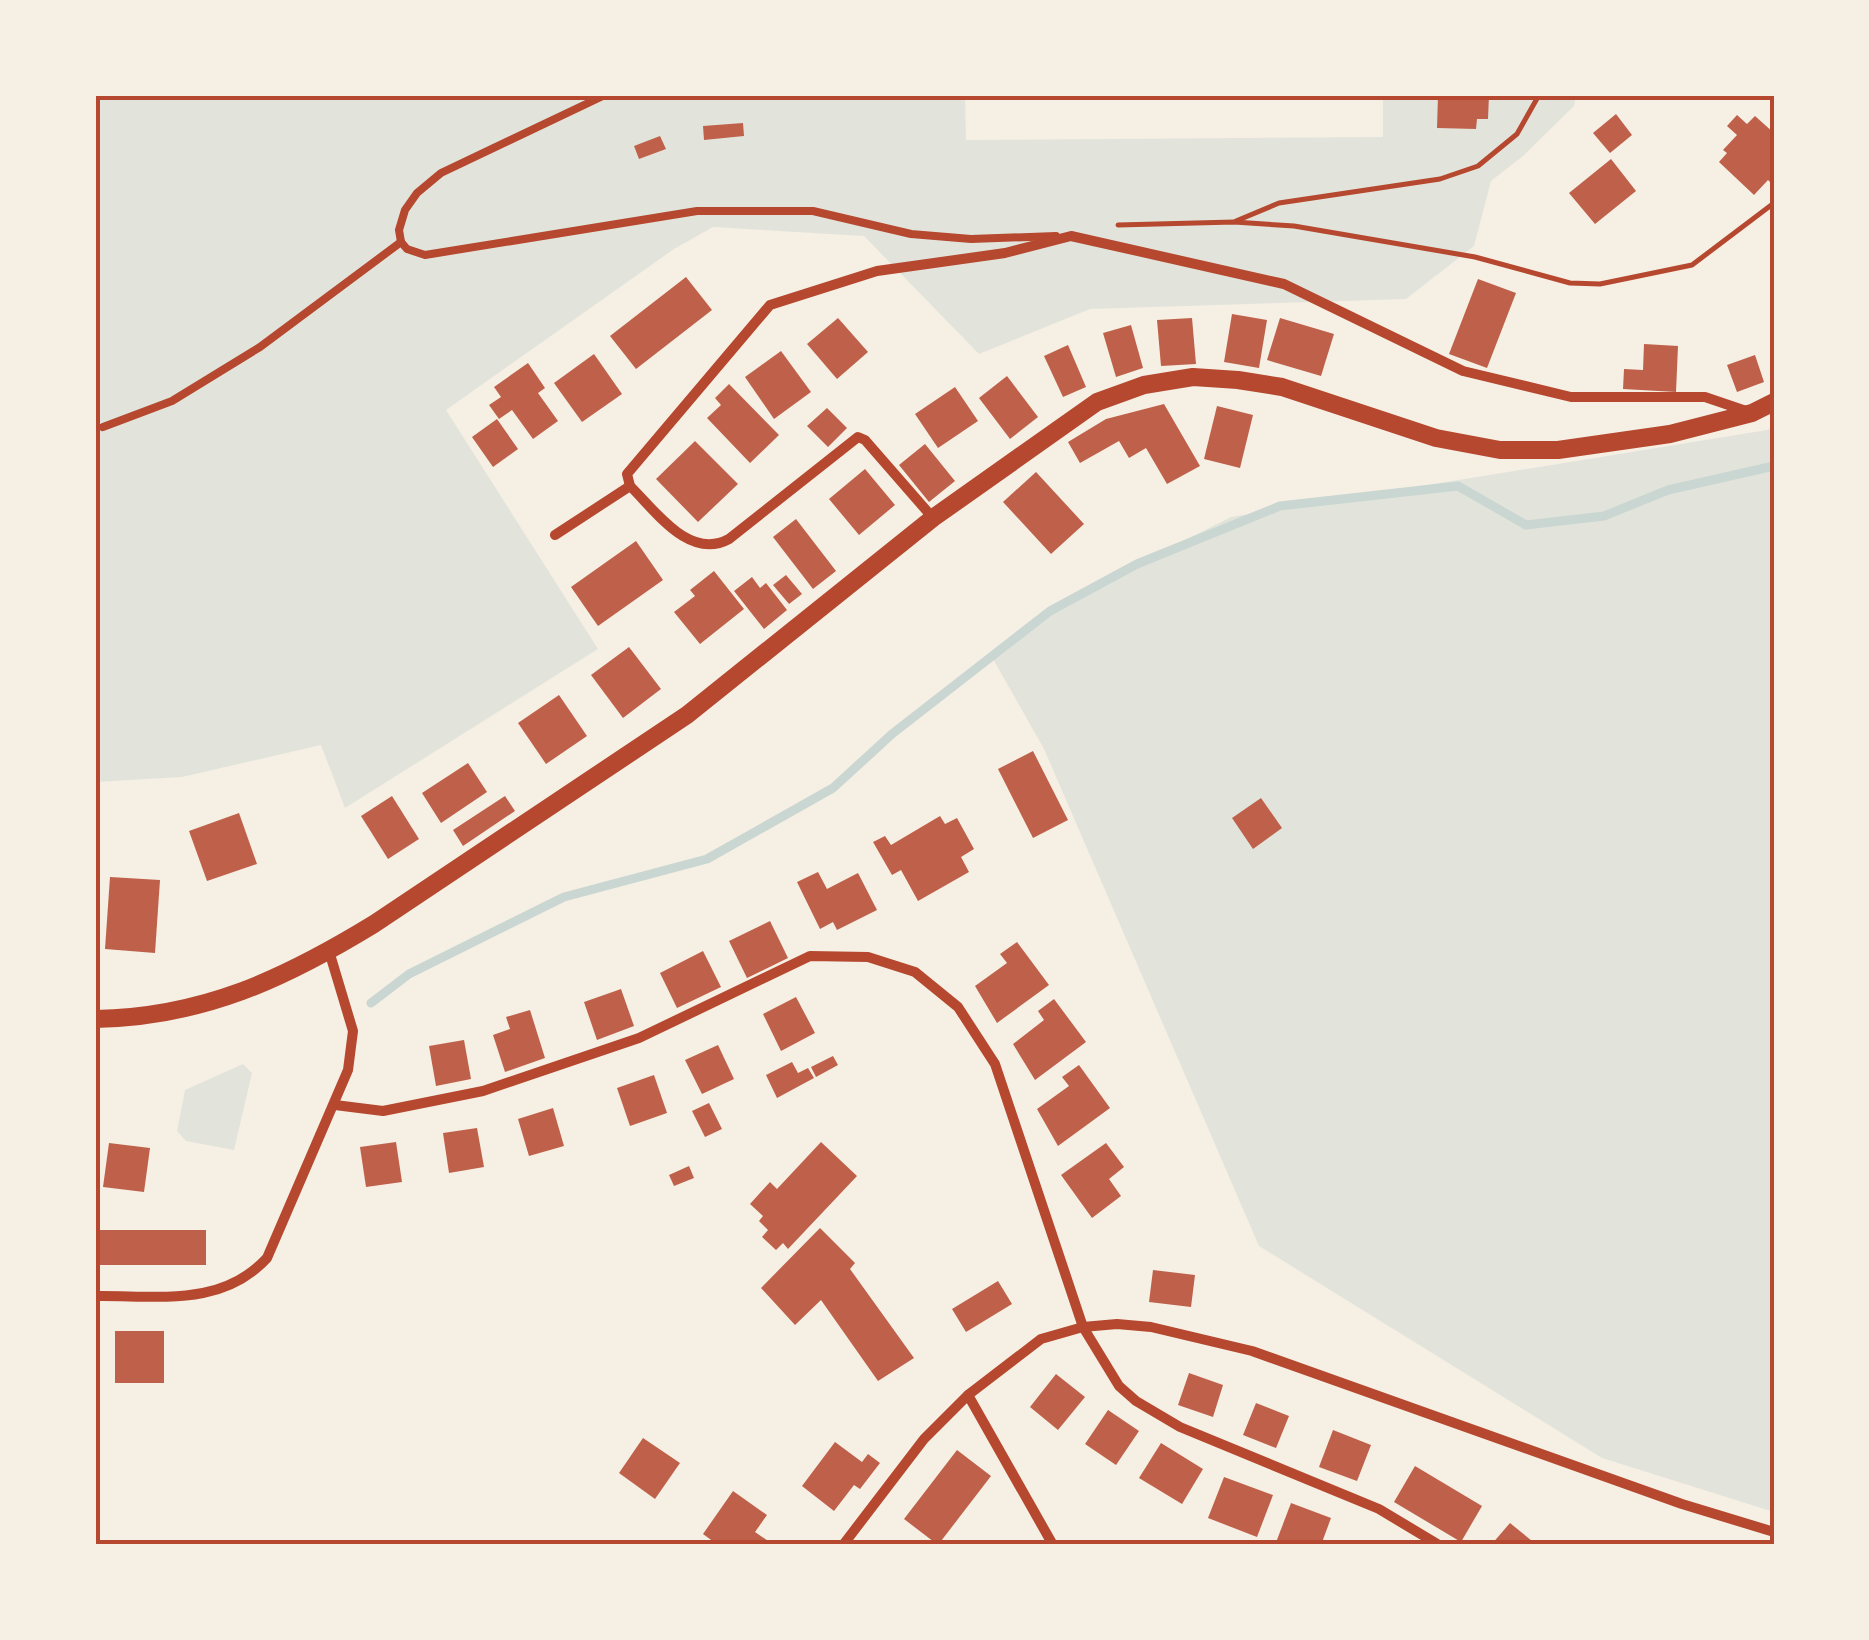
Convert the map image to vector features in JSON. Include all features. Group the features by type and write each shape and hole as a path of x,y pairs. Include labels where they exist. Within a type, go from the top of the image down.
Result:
{"street":[{"path":"933,518 865,440 858,438 716,545 688,540 630,486 629,471 770,305 877,270 1006,253 1071,236 1284,284 1463,371 1571,397 1705,397 1752,413"},
{"path":"95,1019 143,1018 208,1004 329,951 687,715 933,518 1098,402 1144,385 1194,377 1282,387 1436,438 1500,450 1558,450 1652,436 1752,413 1774,402"},
{"path":"554,535 630,486"},
{"path":"95,1296 215,1293 267,1258 348,1070 353,1031 329,951"},
{"path":"335,1106 383,1111 484,1090 639,1038 810,956 868,956 915,972 958,1007 995,1064 1083,1326 1106,1368 1136,1401 1180,1427 1379,1509 1439,1545"},
{"path":"844,1545 924,1439 968,1395 1041,1339 1083,1326 1117,1324 1252,1351 1682,1504 1774,1532"},
{"path":"968,1395 1054,1545"}],"lane":[{"path":"605,95 441,173 417,193 405,210 398,230 406,249 424,254 716,211 813,210 911,234 971,239 1071,236"},
{"path":"103,427 172,401 260,347 401,242"}],"path":[{"path":"1234,222 1279,203 1440,179 1478,166 1517,134 1540,95"},
{"path":"1764,95 1774,97"},
{"path":"1071,236 1123,224 1234,222 1294,226 1475,256 1570,283 1600,284 1692,265 1774,202"}],"shaded area":[{"path":"95,95 965,95 966,140 1383,137 1383,95 1576,95 1574,106 1491,181 1474,246 1406,299 1090,309 979,354 864,236 713,227 674,249 446,410 598,649 345,808 321,745 182,777 95,782"},
{"path":"1774,426 1774,1512 1602,1458 1259,1246 1044,749 993,659 1079,593 1231,517"},
{"path":"243,1064 252,1073 234,1150 186,1141 177,1131 185,1090"}],"building":[{"path":"1438,95 1489,95 1488,119 1477,119 1476,129 1437,128"},
{"path":"1616,114 1632,135 1610,153 1593,133"},
{"path":"1737,115 1747,124 1755,116 1774,133 1774,186 1768,180 1754,195 1719,162 1727,153 1723,150 1737,135 1727,126"},
{"path":"743,123 744,136 704,140 703,126"},
{"path":"660,136 666,149 639,159 634,146"},
{"path":"1611,159 1636,191 1595,224 1569,193"},
{"path":"686,277 712,310 636,369 610,336"},
{"path":"1478,279 1516,293 1487,368 1449,354"},
{"path":"1232,314 1267,320 1259,368 1224,362"},
{"path":"838,318 868,352 837,379 807,344"},
{"path":"1192,318 1196,364 1161,366 1157,320"},
{"path":"1280,318 1334,334 1321,376 1267,360"},
{"path":"1131,325 1143,368 1116,377 1103,333"},
{"path":"1644,344 1678,346 1676,392 1623,389 1624,369 1643,370"},
{"path":"1068,345 1086,387 1063,397 1044,356"},
{"path":"781,351 811,392 774,419 745,377"},
{"path":"594,354 622,394 582,422 554,383"},
{"path":"1755,355 1764,382 1737,392 1727,365"},
{"path":"528,363 545,388 538,393 558,421 533,439 512,410 499,419 489,405 501,397 494,387"},
{"path":"1007,376 1038,417 1010,439 979,398"},
{"path":"729,384 779,435 750,463 707,418 721,405 715,398"},
{"path":"955,387 978,421 938,448 915,414"},
{"path":"1164,404 1200,466 1167,484 1146,448 1129,458 1119,441 1080,463 1068,442 1106,419"},
{"path":"1217,406 1253,415 1240,468 1204,459"},
{"path":"827,408 847,428 828,447 807,426"},
{"path":"497,419 518,449 493,467 472,437"},
{"path":"695,441 738,484 698,522 656,479"},
{"path":"925,444 955,481 929,502 899,465"},
{"path":"865,469 895,505 859,535 829,499"},
{"path":"1036,472 1084,524 1051,554 1003,502"},
{"path":"796,519 836,571 813,589 773,537"},
{"path":"636,541 663,580 598,626 571,587"},
{"path":"714,571 744,609 700,644 674,612 695,596 690,590"},
{"path":"786,575 802,594 789,604 773,585"},
{"path":"752,577 760,588 766,583 787,610 764,629 734,591"},
{"path":"629,647 661,689 623,718 591,675"},
{"path":"559,695 587,736 546,764 518,723"},
{"path":"1033,751 1068,820 1033,838 998,769"},
{"path":"468,763 487,792 441,823 422,793"},
{"path":"392,796 419,839 388,859 361,816"},
{"path":"505,796 515,811 463,846 453,830"},
{"path":"1261,798 1282,828 1253,849 1232,818"},
{"path":"239,813 257,864 207,881 189,831"},
{"path":"940,816 945,824 957,818 974,849 961,857 969,872 918,901 901,870 892,875 873,842 885,836 891,845"},
{"path":"818,872 827,889 858,873 877,910 837,930 833,922 820,929 797,882"},
{"path":"110,877 160,880 155,953 105,949"},
{"path":"770,921 788,958 747,978 729,941"},
{"path":"1017,942 1049,985 997,1023 975,986 1007,963 1000,954"},
{"path":"703,951 721,987 677,1008 660,973"},
{"path":"621,989 634,1026 597,1040 584,1002"},
{"path":"796,997 815,1033 781,1051 763,1014"},
{"path":"1054,999 1086,1042 1035,1080 1013,1044 1044,1020 1038,1011"},
{"path":"530,1010 545,1058 505,1072 493,1035 510,1029 506,1017"},
{"path":"464,1040 471,1079 436,1086 429,1046"},
{"path":"718,1045 734,1079 702,1094 685,1060"},
{"path":"833,1056 838,1065 816,1077 811,1067"},
{"path":"792,1062 798,1073 808,1068 814,1078 777,1098 766,1075"},
{"path":"1079,1065 1110,1108 1058,1146 1037,1109 1069,1086 1062,1077"},
{"path":"654,1075 667,1113 630,1126 617,1088"},
{"path":"709,1103 722,1129 705,1137 692,1111"},
{"path":"553,1108 564,1146 529,1156 518,1119"},
{"path":"477,1128 484,1167 449,1173 443,1133"},
{"path":"396,1142 402,1182 366,1187 360,1147"},
{"path":"821,1142 857,1176 788,1249 783,1243 776,1250 762,1237 768,1230 759,1221 763,1216 750,1204 770,1182 777,1189"},
{"path":"109,1143 150,1148 144,1192 103,1187"},
{"path":"1106,1143 1124,1167 1109,1179 1121,1196 1092,1218 1061,1175"},
{"path":"689,1166 694,1178 674,1186 669,1175"},
{"path":"820,1228 855,1263 850,1269 914,1358 878,1381 821,1300 795,1325 761,1288"},
{"path":"95,1230 206,1230 206,1265 95,1265"},
{"path":"1153,1270 1195,1275 1191,1307 1149,1302"},
{"path":"998,1281 1012,1304 966,1332 952,1309"},
{"path":"115,1331 164,1331 164,1383 115,1383"},
{"path":"1189,1373 1223,1385 1213,1417 1178,1405"},
{"path":"1056,1374 1085,1397 1058,1430 1030,1407"},
{"path":"1256,1403 1289,1416 1276,1448 1243,1435"},
{"path":"1108,1410 1139,1431 1116,1465 1085,1444"},
{"path":"1333,1430 1371,1445 1357,1481 1319,1467"},
{"path":"643,1438 680,1463 655,1499 619,1473"},
{"path":"835,1442 862,1462 868,1454 880,1463 860,1489 854,1485 834,1511 802,1486"},
{"path":"1161,1443 1203,1469 1182,1504 1139,1478"},
{"path":"957,1450 991,1476 938,1545 904,1519"},
{"path":"1415,1466 1482,1506 1461,1542 1394,1502"},
{"path":"1224,1477 1273,1495 1257,1537 1208,1518"},
{"path":"733,1491 767,1515 755,1532 774,1545 718,1545 703,1534"},
{"path":"1291,1503 1331,1518 1321,1545 1275,1545"},
{"path":"1510,1523 1537,1545 1491,1545"}],"waterway":[{"path":"371,1003 409,974 564,897 707,859 833,788 892,734 1050,611 1137,564 1280,506 1458,486 1526,525 1604,516 1668,490 1774,466"}]}
